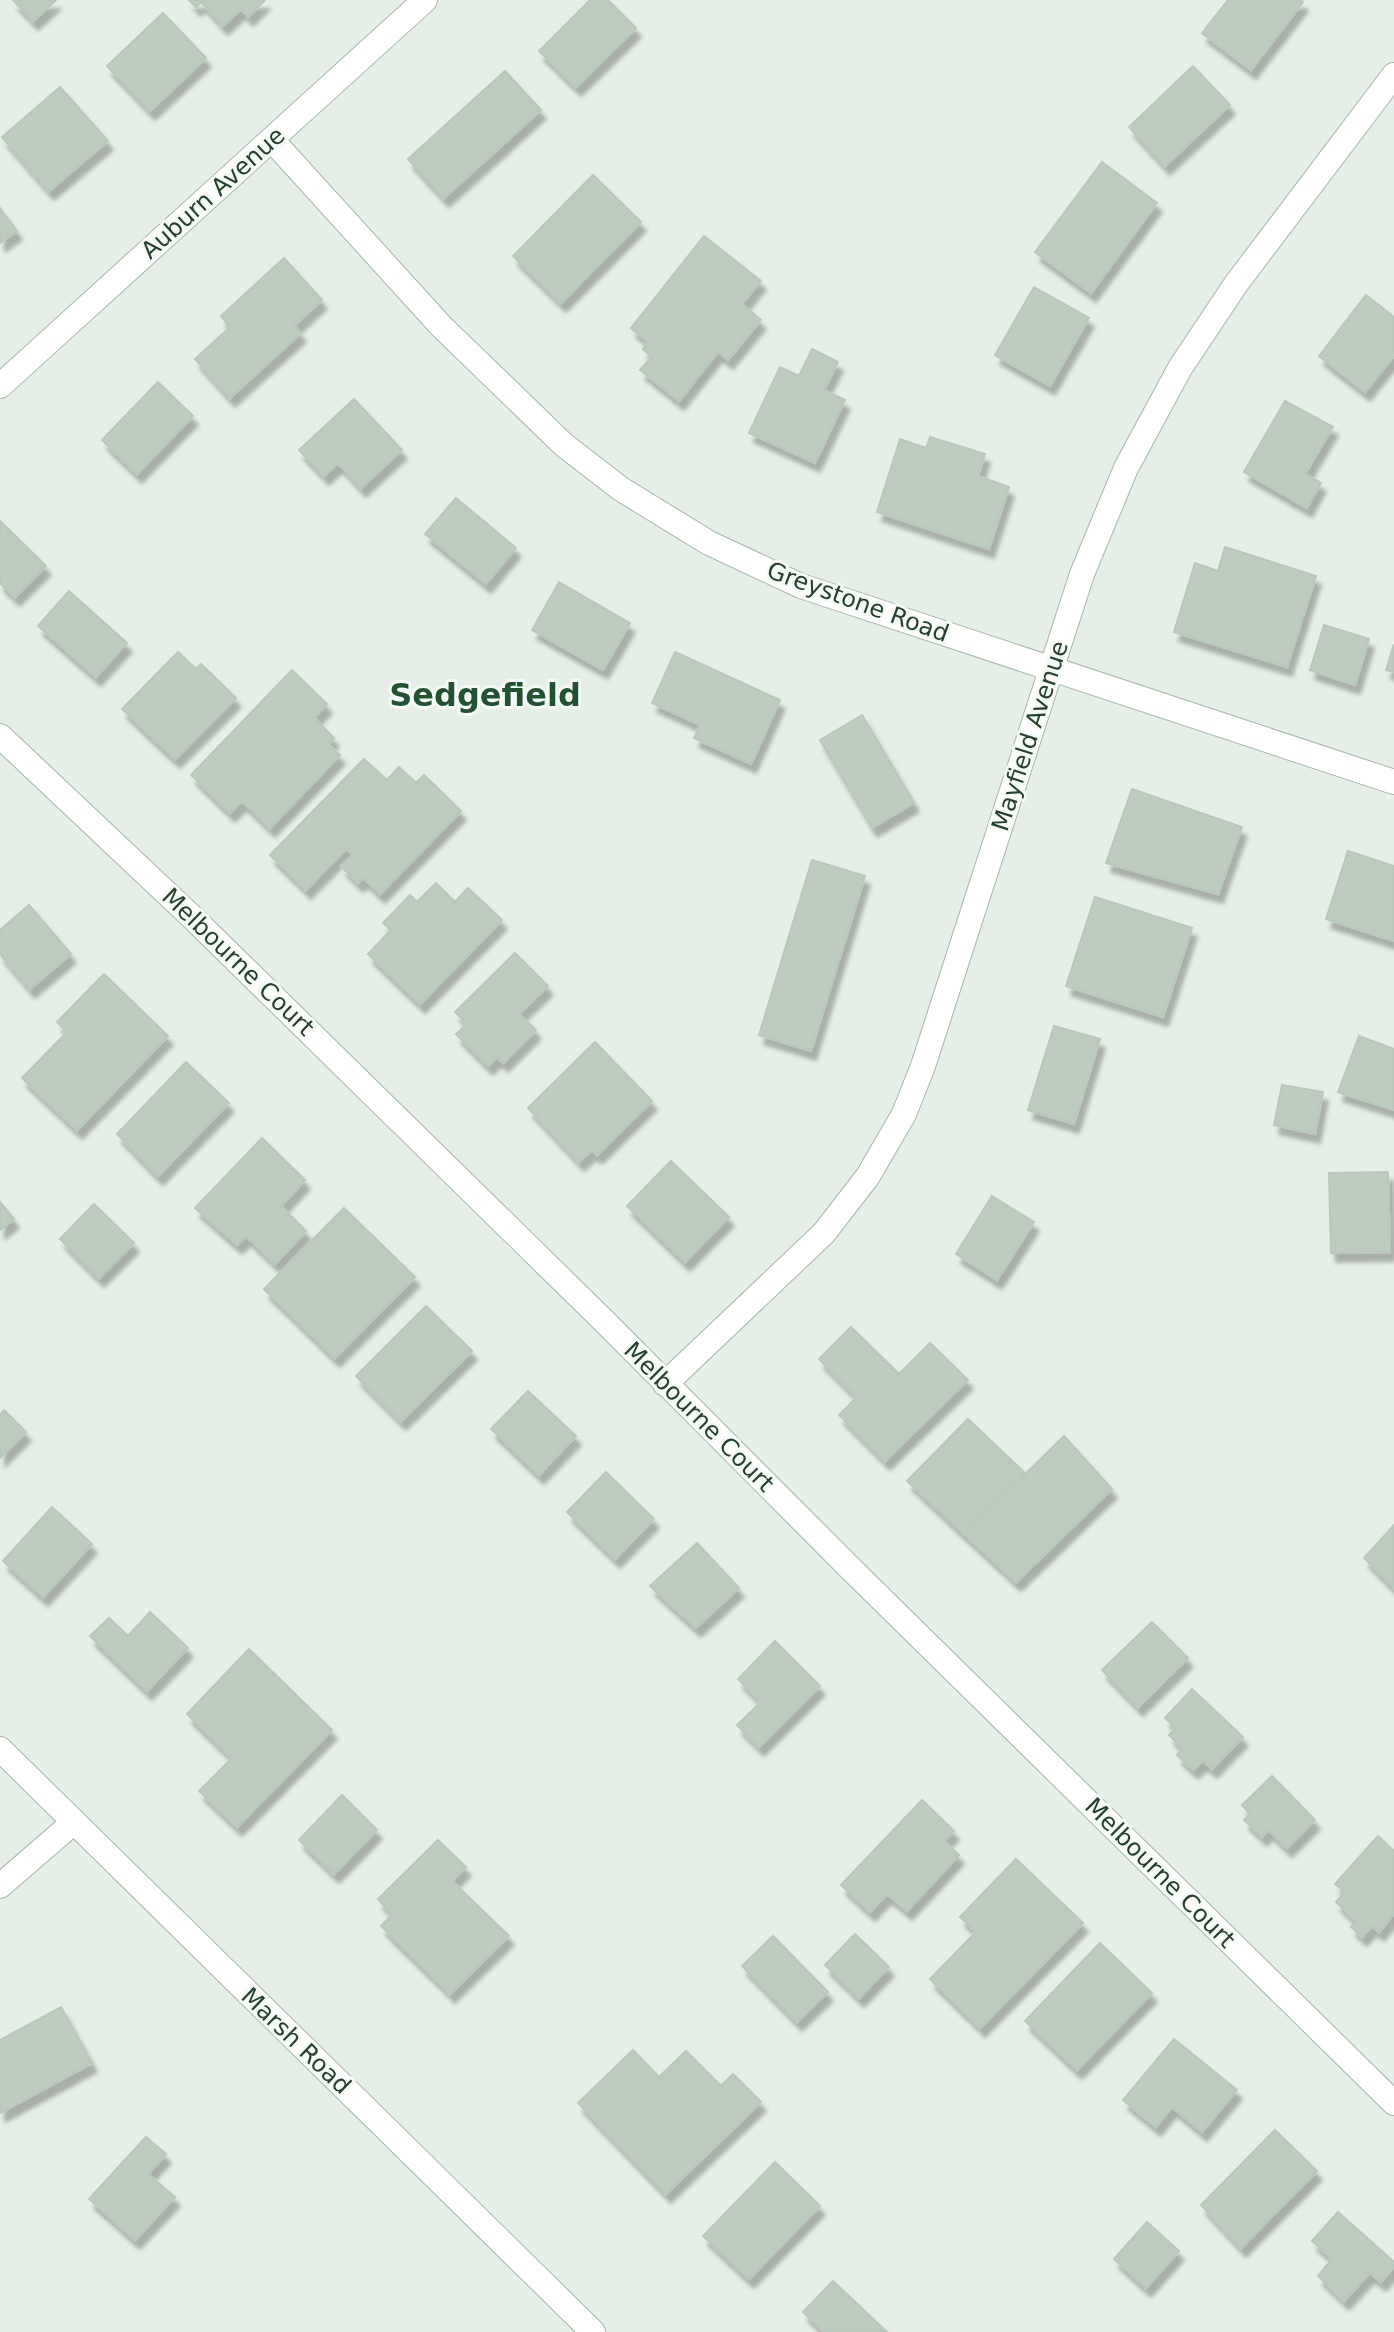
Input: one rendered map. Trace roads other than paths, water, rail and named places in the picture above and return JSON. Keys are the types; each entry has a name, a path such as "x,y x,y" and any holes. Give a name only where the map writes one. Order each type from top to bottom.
{"street":[{"name":"Auburn Avenue","path":"0,386 425,0"},
{"name":"Mayfield Avenue","path":"665,1384 824,1233 868,1176 904,1114 923,1066 1082,574 1126,468 1180,368 1236,284 1394,75"},
{"name":"Greystone Road","path":"272,140 441,326 564,445 621,489 709,543 801,586 1394,782"},
{"name":"Melbourne Court","path":"0,736 193,918 1394,2103"},
{"name":"Marsh Road","path":"0,1749 593,2332"},
{"path":"0,1886 74,1822"}],"district":[{"name":"Sedgefield","path":"485,695"}]}
